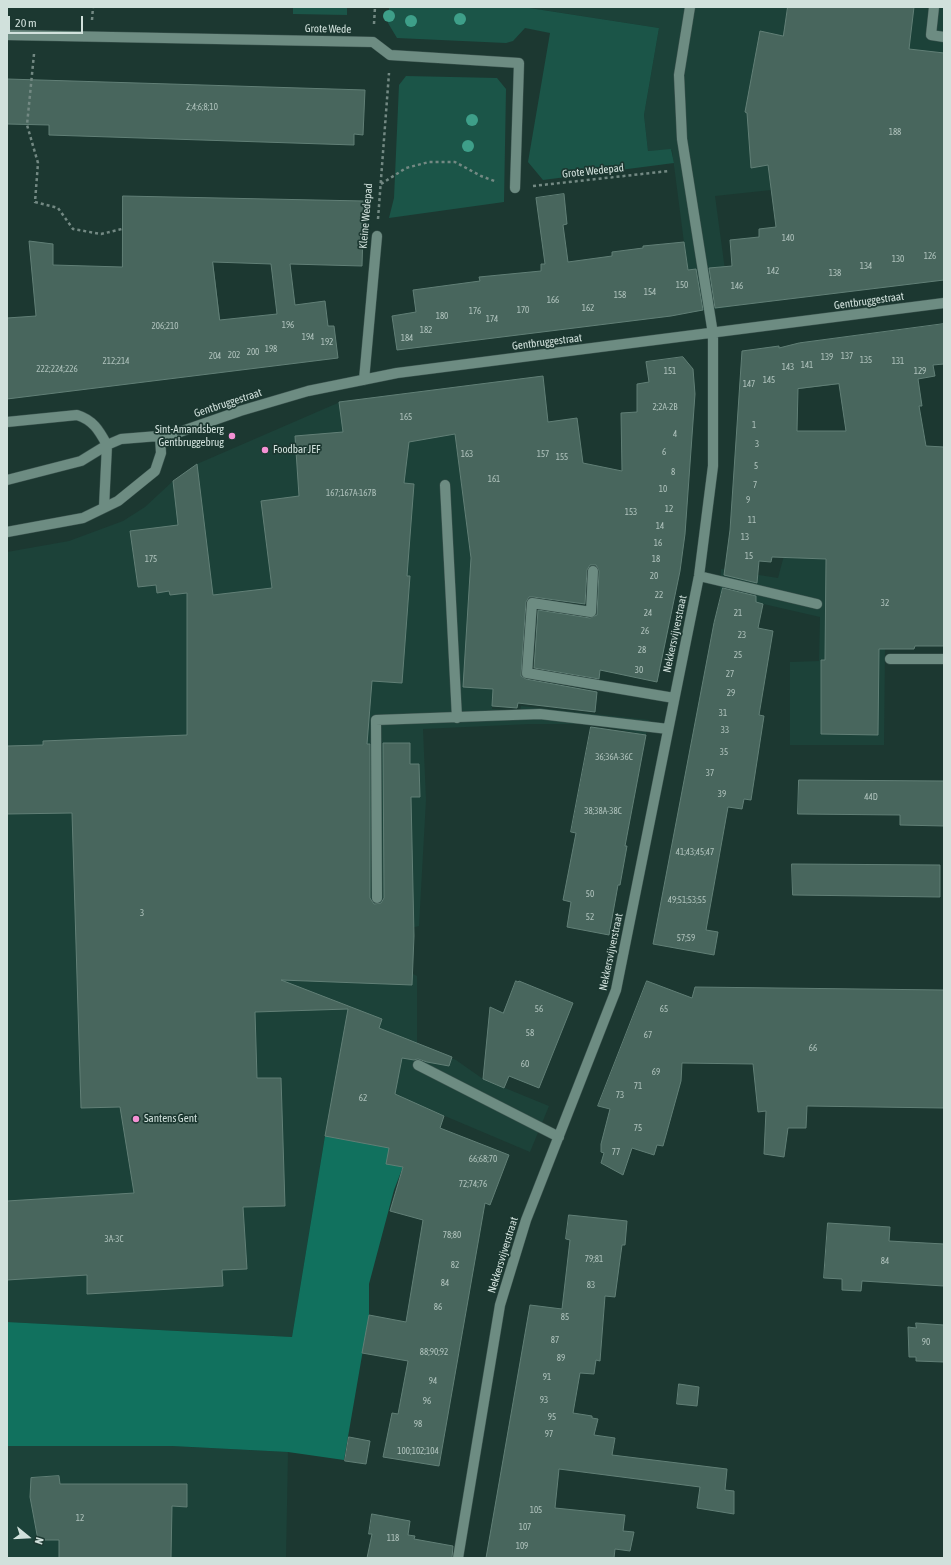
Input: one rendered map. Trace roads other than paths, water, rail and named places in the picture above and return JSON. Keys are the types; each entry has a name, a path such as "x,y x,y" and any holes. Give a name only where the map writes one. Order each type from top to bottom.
{"street":[{"name":"Nekkersvijverstraat","path":"458,1558 500,1305 526,1220 616,990 674,698 700,576 713,466 713,334 682,139 680,75 690,7"},
{"path":"934,7 931,35 944,37"},
{"name":"Grote Wede","path":"7,35 373,42 390,55 519,63 515,188"},
{"name":"Kleine Wedepad","path":"364,380 377,236"},
{"name":"Gentbruggestraat","path":"7,480 81,461 107,444 121,439 171,435 240,411 308,391 364,380 397,374 944,303"},
{"path":"7,422 77,415 87,418 93,423 107,444 104,508"},
{"path":"7,532 83,518 118,501 155,471 161,454 160,436"},
{"path":"445,485 457,718"},
{"path":"593,571 591,612 532,603 527,673 674,698"},
{"path":"700,576 817,604"},
{"path":"890,659 944,659"},
{"path":"377,898 376,720 540,714 668,729"},
{"path":"418,1065 559,1137"}],"place":[{"name":"Sint-Amandsberg Gentbruggebrug","path":"232,436"},
{"name":"Foodbar JEF","path":"265,450"},
{"name":"Santens Gent","path":"136,1119"}]}
